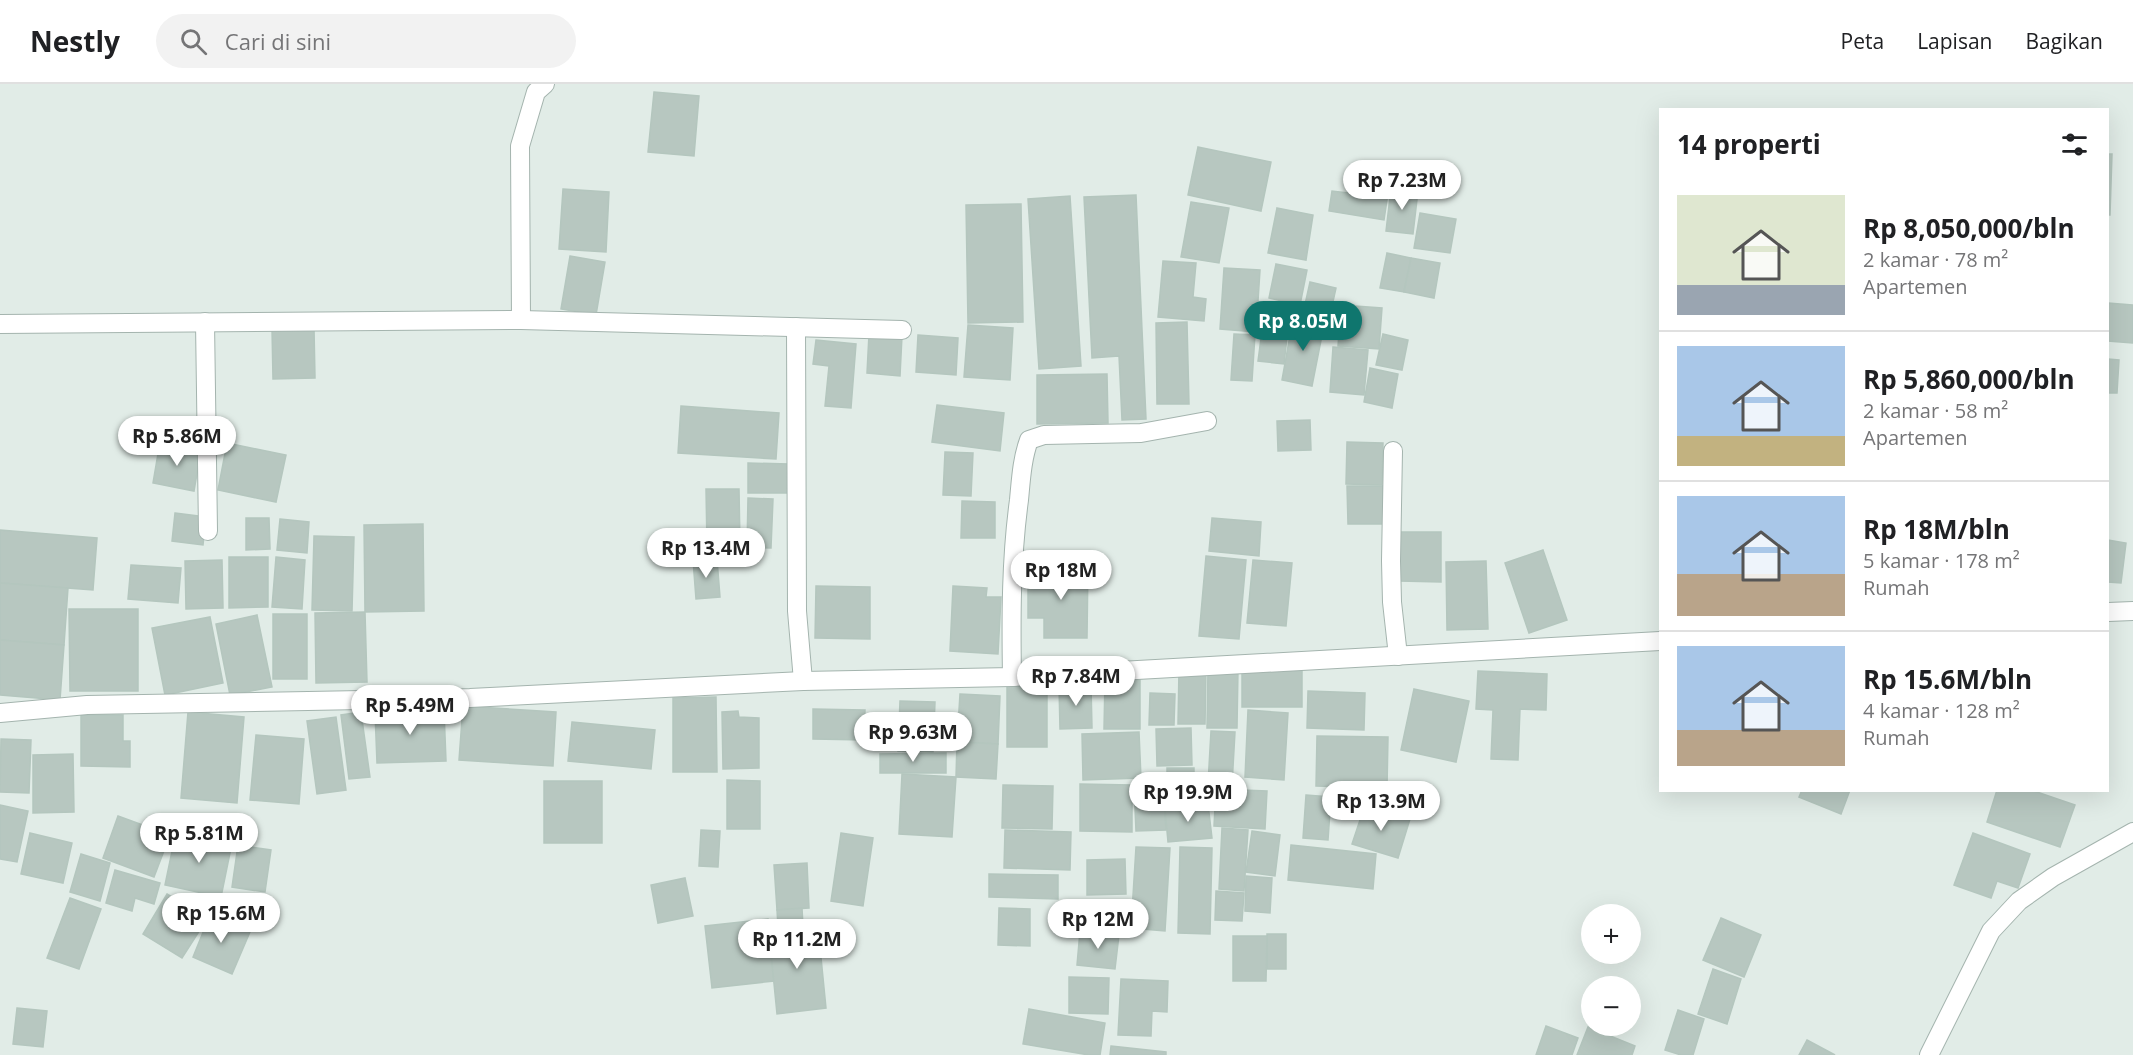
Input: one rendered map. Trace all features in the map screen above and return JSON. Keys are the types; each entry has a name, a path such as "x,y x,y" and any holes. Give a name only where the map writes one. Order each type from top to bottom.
{"street":[{"path":"521,320 520,146 536,92 545,84"},
{"path":"0,324 521,320 902,330"},
{"path":"205,322 208,531"},
{"path":"796,327 797,610 803,681"},
{"path":"1012,677 1010,605 1015,527 1024,453 1029,440 1044,435 1156,431 1207,421"},
{"path":"1393,451 1392,602 1398,656"},
{"path":"2109,612 2133,611"},
{"path":"0,713 87,705 470,698 803,681 1012,677 1659,641"},
{"path":"1929,1055 1991,932 1998,924 2019,901 2052,877 2133,831"}],"building":[{"path":"654,92 699,96 694,156 648,152"},
{"path":"1198,147 1271,162 1261,211 1188,195"},
{"path":"2109,154 2112,154 2110,215"},
{"path":"1360,176 1390,180 1384,220 1329,211 1332,191 1357,194"},
{"path":"1391,188 1418,191 1413,234 1386,231"},
{"path":"563,189 609,192 606,252 559,249"},
{"path":"1136,195 1146,419 1122,420 1119,356 1092,358 1084,197"},
{"path":"1070,196 1081,366 1039,369 1028,199"},
{"path":"1191,202 1229,208 1219,263 1181,257"},
{"path":"1021,204 1023,322 968,323 966,205"},
{"path":"1277,208 1313,215 1306,260 1268,253"},
{"path":"1420,213 1456,219 1450,253 1414,248"},
{"path":"1387,253 1411,258 1404,292 1380,288"},
{"path":"570,256 605,262 596,315 561,309"},
{"path":"1411,258 1440,263 1434,298 1404,292"},
{"path":"1163,261 1196,263 1193,297 1206,299 1204,321 1158,317"},
{"path":"1276,264 1307,270 1300,305 1269,298"},
{"path":"1224,268 1260,270 1256,332 1220,329"},
{"path":"1310,282 1336,288 1330,315 1304,309"},
{"path":"2109,303 2133,305 2133,343 2109,341"},
{"path":"1341,305 1382,308 1379,349 1338,346"},
{"path":"1265,308 1290,311 1284,364 1258,361"},
{"path":"1293,319 1324,325 1312,386 1282,380"},
{"path":"1187,322 1189,404 1157,404 1156,323"},
{"path":"968,325 1013,328 1010,380 964,377"},
{"path":"314,328 315,378 273,379 272,329"},
{"path":"869,334 902,336 900,376 867,373"},
{"path":"1234,334 1255,335 1252,381 1231,380"},
{"path":"1383,334 1408,340 1402,370 1376,365"},
{"path":"918,335 958,338 956,375 916,372"},
{"path":"816,340 856,344 851,408 825,406 829,366 813,364"},
{"path":"1333,347 1368,350 1364,395 1330,392"},
{"path":"2109,359 2119,360 2117,393 2109,393"},
{"path":"1370,368 1398,374 1392,408 1364,402"},
{"path":"1107,374 1108,423 1037,424 1037,375"},
{"path":"937,405 1004,413 1000,451 932,442"},
{"path":"681,406 779,413 776,459 678,453"},
{"path":"1310,420 1311,450 1278,451 1277,421"},
{"path":"160,442 201,450 194,491 153,483"},
{"path":"1347,442 1383,443 1382,485 1346,484"},
{"path":"227,443 286,455 276,502 218,490"},
{"path":"945,452 973,453 971,496 943,495"},
{"path":"748,463 789,464 789,493 748,493"},
{"path":"1347,486 1386,486 1386,524 1348,524"},
{"path":"706,489 739,489 740,545 707,546"},
{"path":"748,498 773,499 771,548 747,547"},
{"path":"962,501 995,502 995,538 961,538"},
{"path":"175,513 206,517 203,545 172,541"},
{"path":"246,518 269,518 270,549 246,550"},
{"path":"1212,518 1261,522 1259,556 1209,551"},
{"path":"280,519 309,522 307,553 277,550"},
{"path":"423,524 424,611 365,612 364,525"},
{"path":"0,530 97,538 93,590 0,583"},
{"path":"1399,532 1441,532 1441,582 1399,581"},
{"path":"314,536 354,537 352,611 312,610"},
{"path":"2109,540 2126,543 2121,583 2109,582"},
{"path":"1543,550 1567,620 1529,633 1505,563"},
{"path":"1206,556 1246,560 1239,639 1199,636"},
{"path":"229,557 268,557 268,607 229,608"},
{"path":"276,557 305,560 302,609 272,607"},
{"path":"717,559 720,597 696,599 693,560"},
{"path":"222,560 223,608 186,609 185,561"},
{"path":"1253,560 1292,563 1286,626 1247,623"},
{"path":"1486,561 1488,629 1447,630 1446,562"},
{"path":"131,565 181,568 178,603 128,599"},
{"path":"1040,565 1088,565 1087,638 1044,638 1044,618 1028,618 1028,589 1039,589"},
{"path":"0,583 68,588 64,645 0,640"},
{"path":"816,586 870,587 870,639 815,638"},
{"path":"953,586 987,588 986,597 1001,597 998,654 950,651"},
{"path":"69,609 138,609 138,691 70,691"},
{"path":"365,612 367,682 316,683 315,613"},
{"path":"273,614 307,614 307,679 273,679"},
{"path":"257,615 272,687 230,695 216,624"},
{"path":"210,617 223,683 165,695 152,628"},
{"path":"0,640 64,645 60,700 0,695"},
{"path":"1179,669 1206,670 1205,724 1178,724"},
{"path":"1208,669 1238,669 1237,728 1207,728"},
{"path":"1302,669 1302,707 1242,707 1242,670"},
{"path":"1478,671 1547,674 1546,710 1520,709 1518,760 1491,759 1493,710 1476,709"},
{"path":"1105,679 1140,680 1140,729 1104,729"},
{"path":"1007,685 1047,685 1047,747 1007,747"},
{"path":"1091,685 1092,728 1060,729 1059,686"},
{"path":"1414,689 1469,701 1456,762 1401,750"},
{"path":"1308,691 1365,693 1364,730 1307,728"},
{"path":"1150,693 1175,694 1174,725 1149,725"},
{"path":"960,694 1000,696 998,744 957,742"},
{"path":"716,697 717,772 673,772 673,698"},
{"path":"900,701 935,702 933,752 898,751"},
{"path":"463,706 556,712 553,766 459,760"},
{"path":"813,709 865,710 864,740 813,739"},
{"path":"444,710 446,761 377,763 375,712"},
{"path":"1248,710 1288,713 1284,780 1245,777"},
{"path":"738,711 739,717 759,718 759,768 723,769 722,712"},
{"path":"188,712 244,717 237,803 181,798"},
{"path":"361,712 370,777 349,779 341,715"},
{"path":"81,715 123,715 123,741 130,741 130,767 81,766"},
{"path":"336,717 346,790 317,794 307,721"},
{"path":"572,722 655,730 651,769 568,761"},
{"path":"1191,728 1192,765 1157,766 1156,729"},
{"path":"1211,731 1235,732 1232,785 1208,784"},
{"path":"1139,732 1141,778 1083,780 1082,734"},
{"path":"256,735 304,739 299,804 250,800"},
{"path":"1317,736 1388,737 1387,788 1316,786"},
{"path":"1,739 31,740 29,793 0,792"},
{"path":"957,742 998,744 996,779 956,777"},
{"path":"946,753 946,773 880,773 880,754"},
{"path":"73,754 74,812 33,813 33,755"},
{"path":"1167,768 1194,768 1194,805 1167,805"},
{"path":"902,774 956,777 952,837 899,834"},
{"path":"727,780 760,781 760,829 727,829"},
{"path":"544,781 602,781 602,843 544,843"},
{"path":"1080,784 1132,785 1132,832 1080,831"},
{"path":"1163,784 1166,830 1136,831 1134,786"},
{"path":"1003,785 1053,786 1052,829 1002,828"},
{"path":"1216,789 1267,791 1265,829 1214,826"},
{"path":"1801,792 1849,792 1841,814 1799,797"},
{"path":"1996,792 2037,792 2075,805 2060,847 1987,822"},
{"path":"1306,795 1331,797 1328,840 1303,838"},
{"path":"1208,804 1212,838 1168,842 1165,809"},
{"path":"0,805 28,811 17,862 0,859"},
{"path":"1365,805 1410,819 1398,858 1352,844"},
{"path":"118,816 170,835 154,877 103,858"},
{"path":"1222,828 1248,830 1244,891 1219,889"},
{"path":"701,830 720,831 718,867 699,866"},
{"path":"1005,830 1071,832 1070,870 1004,868"},
{"path":"1252,831 1280,835 1275,876 1246,872"},
{"path":"176,832 232,843 221,897 165,885"},
{"path":"30,833 72,843 63,883 21,874"},
{"path":"841,833 873,838 863,906 831,901"},
{"path":"1973,833 2030,854 2018,888 1997,881 1991,898 1954,885"},
{"path":"238,845 271,850 265,892 232,887"},
{"path":"1291,845 1376,854 1373,889 1288,880"},
{"path":"1136,847 1170,848 1165,931 1131,928"},
{"path":"1180,847 1212,848 1210,934 1178,933"},
{"path":"81,854 110,863 100,901 70,892"},
{"path":"1125,859 1126,894 1087,895 1087,860"},
{"path":"807,863 809,908 777,910 774,865"},
{"path":"115,870 160,883 154,904 135,898 132,911 106,903"},
{"path":"989,874 1058,875 1058,899 989,897"},
{"path":"1246,876 1272,878 1270,913 1245,911"},
{"path":"685,878 693,916 658,923 651,885"},
{"path":"1216,891 1244,893 1242,921 1215,920"},
{"path":"167,894 207,919 182,958 143,934"},
{"path":"70,898 101,909 79,969 47,958"},
{"path":"802,908 803,926 778,927 777,910"},
{"path":"999,908 1030,909 1030,946 998,945"},
{"path":"210,915 250,932 232,974 193,957"},
{"path":"1721,918 1761,935 1744,977 1703,960"},
{"path":"768,919 774,981 712,988 705,926"},
{"path":"818,927 826,1008 777,1014 769,933"},
{"path":"1080,931 1119,935 1115,969 1077,965"},
{"path":"1267,934 1286,934 1286,969 1267,969"},
{"path":"1233,936 1267,936 1266,981 1233,981"},
{"path":"1713,969 1741,979 1727,1024 1698,1014"},
{"path":"1069,977 1109,978 1108,1014 1069,1013"},
{"path":"1121,979 1168,981 1167,1012 1152,1011 1151,1036 1118,1035"},
{"path":"17,1008 47,1011 43,1047 13,1044"},
{"path":"1029,1009 1105,1023 1100,1055 1023,1044"},
{"path":"1678,1010 1704,1019 1693,1055 1681,1055 1665,1050"},
{"path":"1546,1026 1578,1038 1572,1055 1536,1055"},
{"path":"1584,1036 1610,1036 1635,1046 1632,1055 1577,1055"},
{"path":"1807,1040 1835,1055 1799,1055"},
{"path":"1111,1046 1166,1052 1166,1055 1110,1055"}]}
